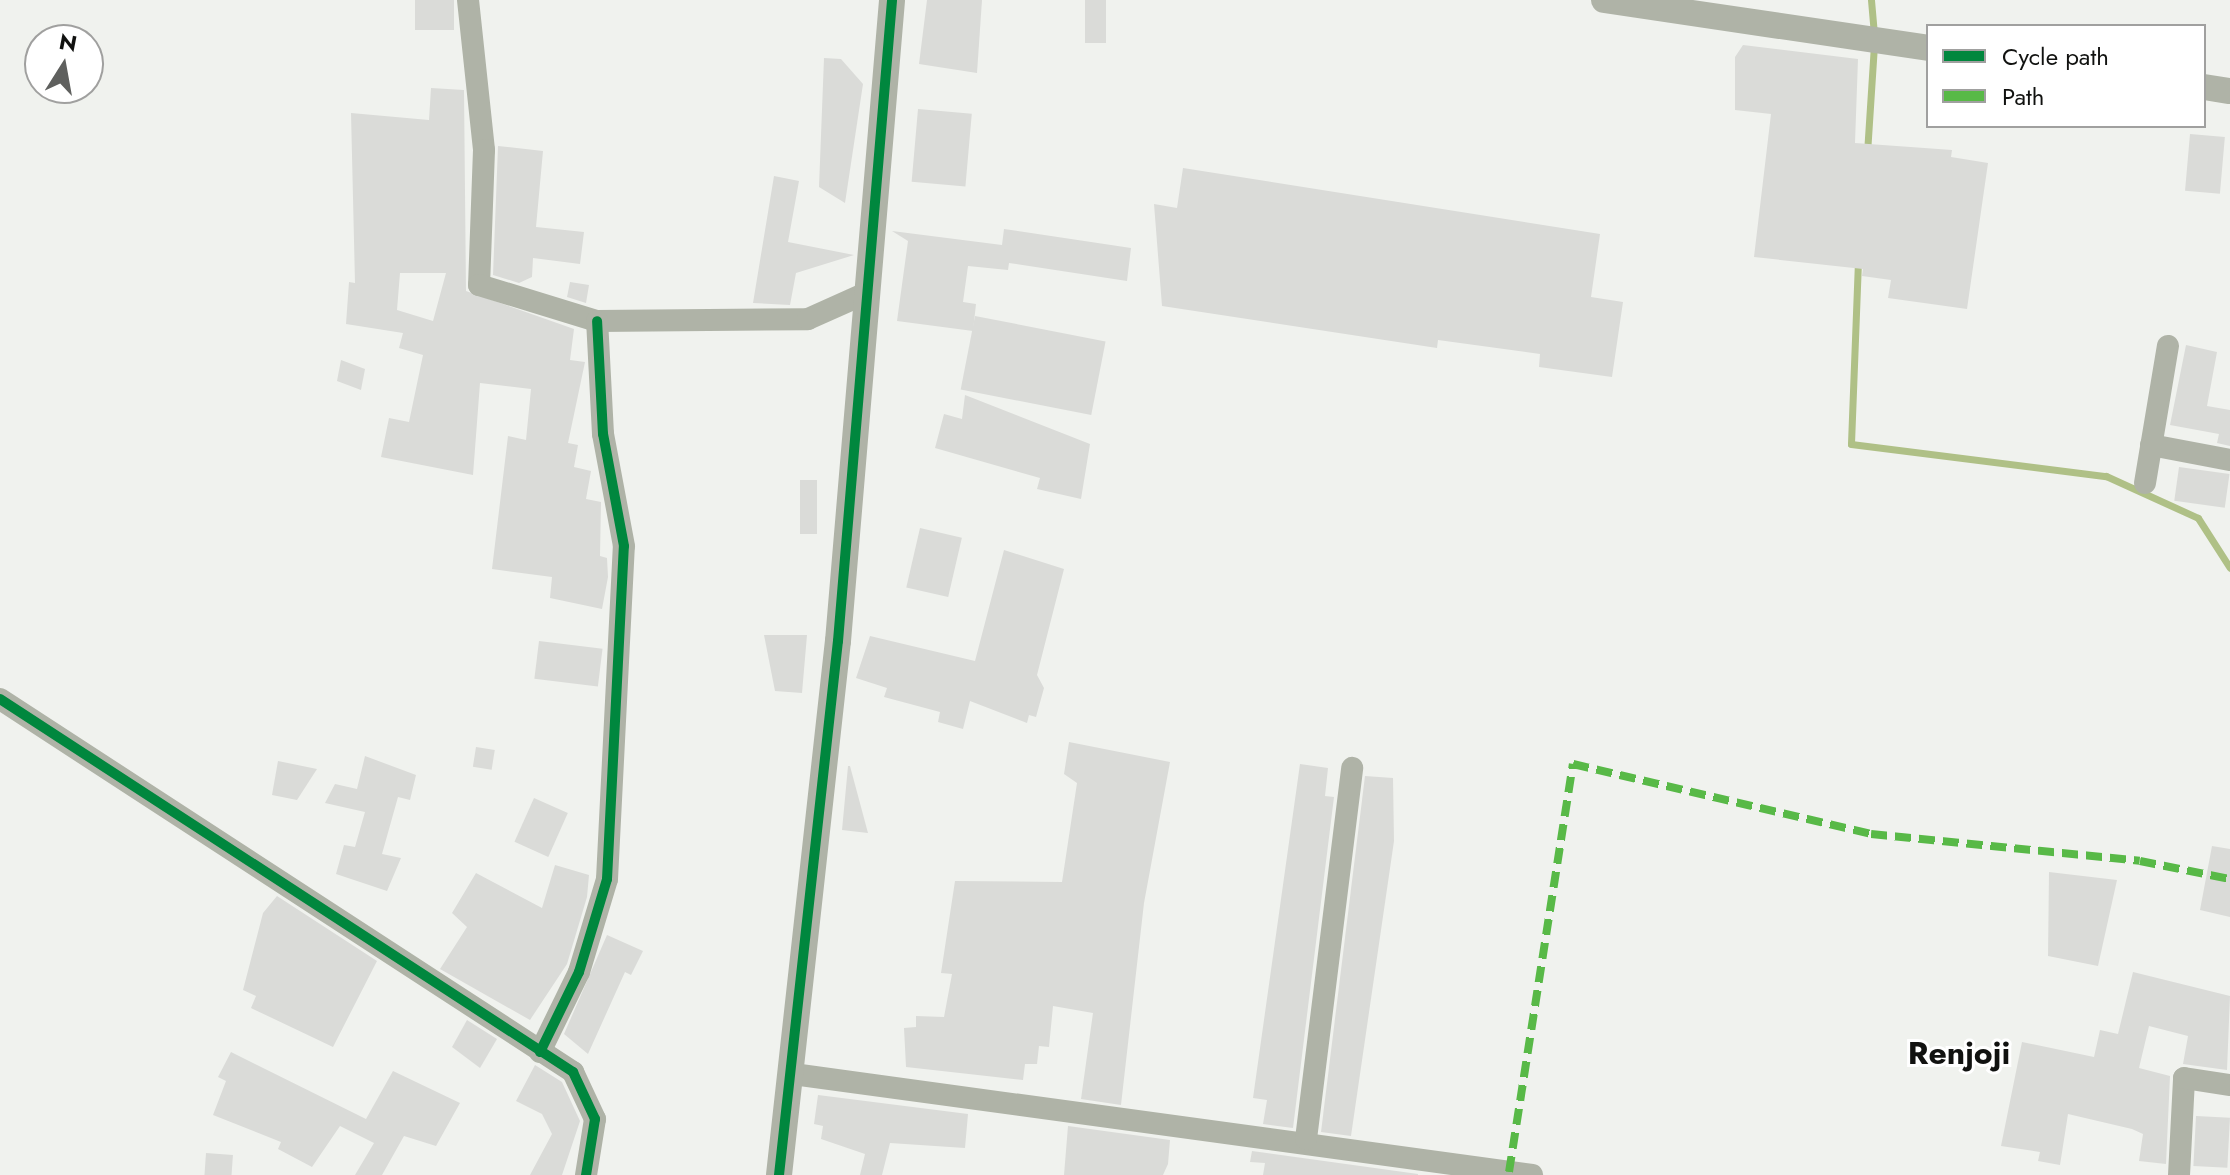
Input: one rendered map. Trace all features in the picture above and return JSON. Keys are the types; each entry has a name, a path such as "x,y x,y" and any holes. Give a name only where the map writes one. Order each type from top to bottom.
{"street":[{"path":"468,0 484,150 479,285 597,321 808,319 864,294"},
{"path":"779,1175 793,1074 892,0"},
{"path":"1604,0 1926,48"},
{"path":"2206,87 2230,91"},
{"path":"540,1052 579,972 607,879 624,546 603,434 597,321"},
{"path":"2145,483 2168,346"},
{"path":"2151,445 2230,460"},
{"path":"0,699 573,1072 588,1095 595,1119 586,1175"},
{"path":"1306,1139 1352,768"},
{"path":"793,1074 1306,1139 1532,1175"},
{"path":"2179,1175 2184,1078 2230,1085"}],"building":[{"path":"415,0 454,0 454,30 415,30"},
{"path":"927,0 982,0 977,73 919,64"},
{"path":"1085,0 1106,0 1106,43 1085,43"},
{"path":"1743,45 1858,59 1855,143 1952,150 1951,157 1988,163 1967,309 1888,298 1891,280 1862,276 1863,269 1754,257 1771,114 1735,110 1735,57"},
{"path":"824,58 841,59 863,84 845,203 819,187"},
{"path":"431,88 464,90 466,291 574,329 570,360 585,362 568,443 578,445 574,467 591,471 586,499 601,502 600,556 607,558 608,577 602,609 550,598 552,577 492,569 508,436 526,440 531,389 480,383 473,475 381,457 389,418 409,422 423,355 399,348 403,333 346,324 349,282 355,283 351,113 429,120","holes":["400,273 446,273 433,321 397,310"]},
{"path":"918,109 972,114 965,186 912,182"},
{"path":"2190,134 2225,137 2220,194 2185,191"},
{"path":"498,146 543,151 536,227 584,232 580,264 533,258 532,277 519,283 493,275"},
{"path":"1183,168 1600,234 1591,297 1623,302 1612,377 1539,367 1540,354 1438,340 1437,348 1162,306 1154,204 1177,208"},
{"path":"774,176 799,181 788,242 854,255 796,273 790,305 753,303"},
{"path":"1004,229 1131,248 1127,281 1009,263 1008,270 968,266 963,302 976,304 973,331 897,321 908,241 892,231 1002,245"},
{"path":"570,282 589,285 586,303 567,297"},
{"path":"975,316 1106,341 1091,415 961,390"},
{"path":"2186,345 2217,352 2207,406 2230,410 2230,446 2217,443 2219,434 2170,425"},
{"path":"341,360 365,369 361,390 337,381"},
{"path":"965,395 1090,444 1081,499 1037,489 1040,478 935,448 944,414 962,419"},
{"path":"2179,467 2230,474 2225,508 2174,501"},
{"path":"800,480 817,480 817,534 800,534"},
{"path":"920,528 962,538 948,597 906,587"},
{"path":"1004,550 1064,569 1037,675 1044,688 1036,717 1029,715 1027,723 970,701 963,729 938,722 940,712 884,697 887,688 856,678 870,636 975,661"},
{"path":"764,635 807,635 802,693 775,691"},
{"path":"539,641 603,649 598,687 534,679"},
{"path":"1069,742 1170,762 1144,903 1121,1105 1081,1099 1093,1013 1053,1006 1049,1047 1039,1046 1037,1064 1025,1064 1023,1080 906,1067 904,1028 916,1027 916,1016 944,1017 952,974 941,973 955,881 1062,882 1077,783 1064,774"},
{"path":"476,747 495,750 492,770 473,767"},
{"path":"365,756 416,775 410,800 398,797 382,854 401,858 387,891 336,874 344,845 355,847 365,812 325,803 335,784 357,789"},
{"path":"278,761 317,769 297,800 272,795"},
{"path":"1300,764 1328,768 1325,796 1334,797 1293,1128 1263,1124 1267,1100 1253,1098"},
{"path":"850,766 868,833 842,830"},
{"path":"1365,776 1393,778 1394,841 1351,1136 1321,1132"},
{"path":"534,798 568,813 548,857 514,842"},
{"path":"2212,846 2230,849 2230,917 2200,910"},
{"path":"555,865 589,875 587,897 567,964 530,1020 440,969 467,927 452,913 476,873 542,908"},
{"path":"2049,872 2117,880 2098,966 2048,956"},
{"path":"277,896 377,961 333,1047 251,1008 256,996 243,990 263,913"},
{"path":"607,935 643,951 631,975 625,972 588,1054 564,1034"},
{"path":"2133,972 2230,996 2227,1070 2183,1064 2188,1036 2149,1026 2139,1068 2170,1076 2166,1164 2139,1161 2143,1134 2068,1114 2060,1165 2038,1161 2040,1152 2001,1146 2022,1042 2094,1057 2100,1030 2118,1034"},
{"path":"467,1020 497,1039 480,1068 452,1047"},
{"path":"231,1052 366,1119 393,1071 460,1103 436,1146 404,1136 382,1175 355,1175 374,1143 340,1126 312,1167 278,1149 281,1142 213,1115 226,1081 218,1077"},
{"path":"535,1065 562,1082 580,1121 562,1175 530,1175 552,1134 542,1114 516,1101"},
{"path":"818,1095 968,1114 965,1148 890,1143 882,1175 860,1175 865,1154 821,1139 823,1126 814,1124"},
{"path":"2196,1116 2230,1118 2227,1168 2193,1166"},
{"path":"1068,1126 1170,1140 1168,1164 1163,1175 1064,1175"},
{"path":"1252,1151 1418,1175 1263,1175 1265,1163 1250,1162"},
{"path":"206,1153 233,1155 232,1175 204,1175"}],"waterway":[{"path":"1871,0 1874,33"},
{"path":"1867,153 1874,46"},
{"path":"1858,261 1851,444 2106,476 2198,518 2230,568"}],"marked path":[{"path":"1509,1172 1573,764 1871,834 2140,861 2230,879"}],"cycle path":[{"path":"779,1175 838,641 892,0"},
{"path":"540,1052 579,972 607,879 624,546 603,434 597,321"},
{"path":"0,699 573,1072 595,1119 586,1175"}],"district":[{"name":"Renjoji","path":"1959,1053"}]}
